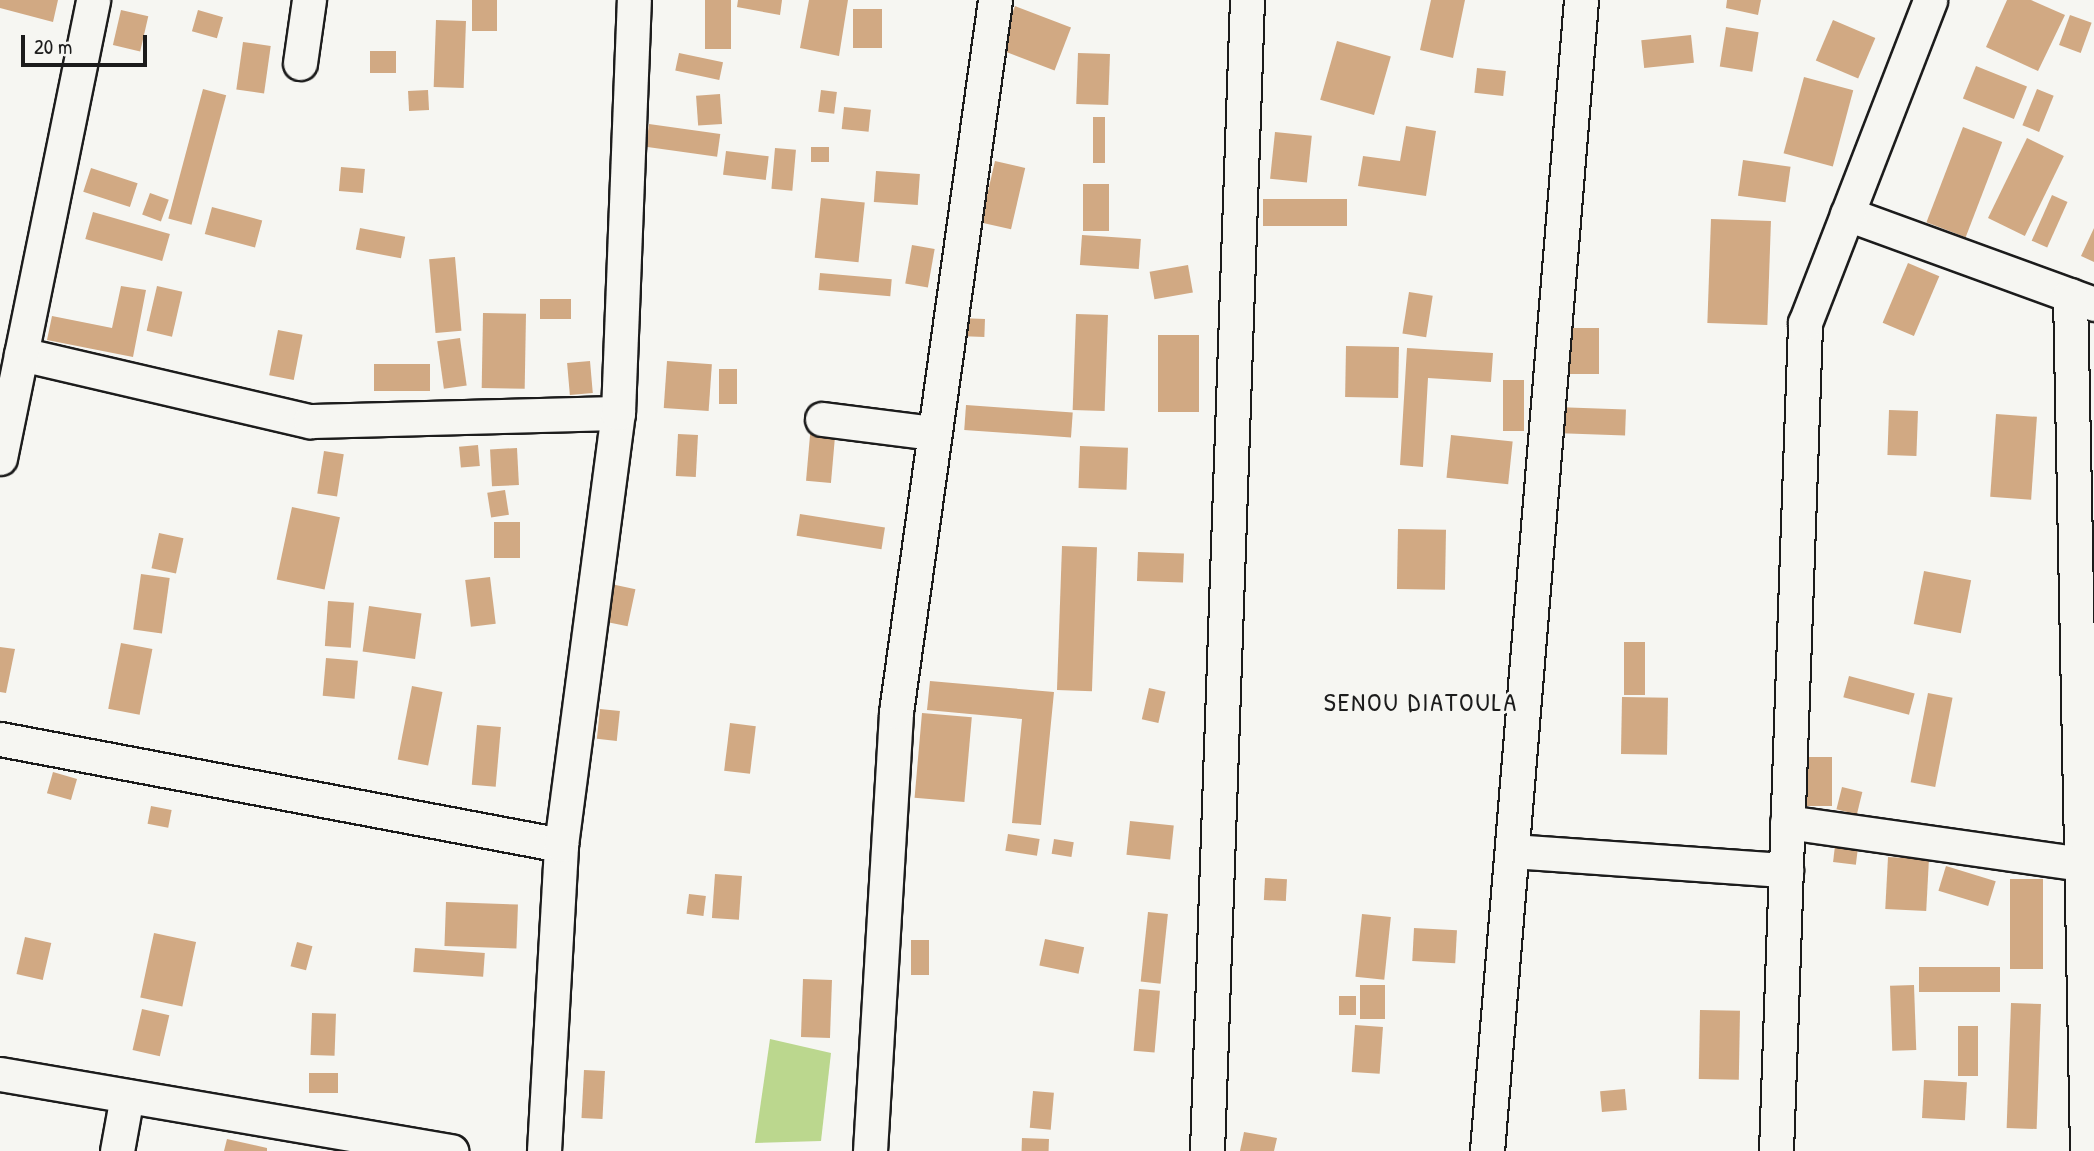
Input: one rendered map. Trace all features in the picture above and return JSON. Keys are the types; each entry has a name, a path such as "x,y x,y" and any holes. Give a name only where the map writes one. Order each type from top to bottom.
{"street":[{"path":"0,458 15,339 93,0"},
{"path":"300,63 309,0"},
{"path":"544,1151 561,845 618,413 634,0"},
{"path":"870,1151 896,712 995,0"},
{"path":"1207,1151 1247,0"},
{"path":"1488,1151 1581,0"},
{"path":"1776,1151 1805,323 1930,0"},
{"path":"1847,214 2082,300 2081,864 2087,1151"},
{"path":"15,339 310,421 618,413"},
{"path":"822,419 933,433"},
{"path":"0,739 561,845"},
{"path":"1787,822 2081,864"},
{"path":"1512,851 1786,870"},
{"path":"0,1074 451,1151"},
{"path":"117,1151 127,1096"}],"green space":[{"path":"770,1039 831,1053 821,1141 755,1143"}],"building":[{"path":"0,0 58,0 53,22 0,8"},
{"path":"472,0 497,0 497,31 472,31"},
{"path":"705,0 731,0 731,49 705,49"},
{"path":"738,0 782,0 780,15 737,7"},
{"path":"809,0 848,0 839,56 800,48"},
{"path":"1431,0 1465,0 1453,58 1420,50"},
{"path":"1727,0 1761,0 1758,15 1726,8"},
{"path":"2007,0 2031,0 2065,15 2038,71 1986,47"},
{"path":"1015,6 1071,28 1055,70 999,49"},
{"path":"853,9 882,9 882,48 853,48"},
{"path":"121,10 148,16 140,51 113,45"},
{"path":"198,10 223,17 217,38 192,31"},
{"path":"2070,15 2092,23 2081,53 2059,45"},
{"path":"436,20 466,21 464,88 434,87"},
{"path":"1833,20 1875,38 1858,78 1816,61"},
{"path":"1726,27 1759,32 1752,72 1720,67"},
{"path":"1691,35 1694,63 1644,68 1641,40"},
{"path":"1337,41 1391,56 1374,115 1320,100"},
{"path":"243,42 271,46 264,93 236,90"},
{"path":"370,51 396,51 396,73 370,73"},
{"path":"679,53 723,62 719,80 675,71"},
{"path":"1078,53 1110,54 1108,105 1076,104"},
{"path":"1976,66 2027,87 2014,119 1963,98"},
{"path":"1477,68 1506,71 1503,96 1474,93"},
{"path":"1804,77 1853,90 1833,167 1784,153"},
{"path":"203,89 226,95 192,225 168,218"},
{"path":"2037,89 2054,96 2039,132 2022,125"},
{"path":"428,90 429,110 409,111 408,91"},
{"path":"821,90 837,92 834,114 818,112"},
{"path":"720,94 722,124 698,126 696,96"},
{"path":"844,107 871,110 869,132 842,129"},
{"path":"1093,117 1105,117 1105,163 1093,163"},
{"path":"649,124 720,134 717,157 646,147"},
{"path":"1406,126 1436,131 1426,196 1358,186 1363,156 1400,161"},
{"path":"1963,127 2002,142 1966,237 1926,222"},
{"path":"1275,132 1312,136 1307,183 1270,179"},
{"path":"2027,138 2064,156 2025,236 1988,218"},
{"path":"811,147 829,147 829,162 811,162"},
{"path":"775,148 796,150 792,191 771,189"},
{"path":"726,151 769,156 766,180 723,175"},
{"path":"1743,160 1791,167 1786,202 1738,196"},
{"path":"995,161 1025,168 1011,229 981,222"},
{"path":"341,167 365,169 363,193 339,191"},
{"path":"91,168 138,183 130,207 83,192"},
{"path":"876,171 920,174 918,205 874,202"},
{"path":"1083,184 1109,184 1109,231 1083,231"},
{"path":"150,193 169,200 161,221 142,215"},
{"path":"2052,195 2068,202 2047,248 2032,241"},
{"path":"821,198 865,203 858,262 815,258"},
{"path":"1263,199 1347,199 1347,226 1263,226"},
{"path":"212,207 262,220 255,248 205,234"},
{"path":"93,212 170,234 162,261 85,239"},
{"path":"1711,219 1771,221 1767,325 1707,323"},
{"path":"360,228 405,237 401,258 356,250"},
{"path":"2094,228 2094,262 2081,256"},
{"path":"1082,235 1141,239 1139,269 1080,265"},
{"path":"912,245 935,249 928,287 905,283"},
{"path":"455,257 461,331 436,333 429,259"},
{"path":"1908,263 1939,276 1914,336 1883,323"},
{"path":"1188,265 1193,293 1154,299 1150,272"},
{"path":"820,273 892,279 890,296 819,290"},
{"path":"121,286 146,290 133,357 47,340 52,316 112,328"},
{"path":"157,286 182,292 172,337 147,331"},
{"path":"1409,292 1433,296 1426,337 1402,333"},
{"path":"540,299 571,299 571,319 540,319"},
{"path":"483,313 526,314 525,389 482,388"},
{"path":"1076,314 1108,315 1105,411 1073,410"},
{"path":"959,318 985,319 984,337 958,336"},
{"path":"1568,328 1599,328 1599,374 1568,374"},
{"path":"278,330 303,335 294,380 269,375"},
{"path":"1158,335 1199,335 1199,412 1158,412"},
{"path":"460,338 467,386 444,389 437,341"},
{"path":"1346,346 1399,347 1398,398 1345,397"},
{"path":"1407,348 1493,353 1491,382 1428,378 1423,467 1400,465"},
{"path":"590,361 593,393 570,395 567,363"},
{"path":"667,361 712,364 709,411 664,408"},
{"path":"374,364 430,364 430,391 374,391"},
{"path":"719,369 737,369 737,404 719,404"},
{"path":"1503,380 1524,380 1524,431 1503,431"},
{"path":"966,405 1073,412 1071,437 964,430"},
{"path":"1555,407 1626,409 1625,435 1554,433"},
{"path":"1889,410 1918,411 1916,456 1887,455"},
{"path":"1996,414 2037,417 2031,500 1990,497"},
{"path":"811,424 836,426 831,483 806,481"},
{"path":"678,434 698,435 696,477 676,476"},
{"path":"1451,435 1513,441 1508,484 1447,478"},
{"path":"478,445 480,466 461,468 459,447"},
{"path":"1080,446 1128,448 1127,490 1079,488"},
{"path":"517,448 519,485 492,486 490,449"},
{"path":"324,451 344,454 337,497 317,493"},
{"path":"505,490 509,515 491,518 487,493"},
{"path":"292,507 340,517 325,590 277,579"},
{"path":"800,514 885,527 881,549 797,536"},
{"path":"494,522 520,522 520,558 494,558"},
{"path":"1398,529 1446,530 1445,590 1397,589"},
{"path":"159,533 183,538 176,573 152,568"},
{"path":"1062,546 1097,547 1092,691 1057,690"},
{"path":"1138,552 1184,554 1183,583 1137,581"},
{"path":"1924,571 1971,580 1961,633 1914,624"},
{"path":"141,574 170,578 162,633 133,629"},
{"path":"490,577 496,624 471,627 465,580"},
{"path":"611,584 635,589 628,626 603,621"},
{"path":"328,601 354,603 351,648 325,646"},
{"path":"369,606 421,613 415,659 363,652"},
{"path":"1624,642 1645,642 1645,695 1624,695"},
{"path":"121,643 152,649 140,715 108,709"},
{"path":"0,647 15,649 6,693 0,692"},
{"path":"326,658 358,661 355,699 323,696"},
{"path":"1849,676 1915,694 1909,715 1843,697"},
{"path":"930,681 1054,692 1041,825 1012,823 1022,719 927,710"},
{"path":"412,686 442,692 428,766 398,760"},
{"path":"1149,688 1166,692 1158,723 1142,719"},
{"path":"1928,693 1953,698 1935,787 1911,782"},
{"path":"1622,697 1668,698 1667,755 1621,754"},
{"path":"600,709 620,711 617,741 597,739"},
{"path":"922,713 972,717 964,802 915,798"},
{"path":"730,723 756,726 750,774 724,771"},
{"path":"477,725 501,727 496,787 472,785"},
{"path":"1804,757 1832,757 1832,806 1804,806"},
{"path":"53,772 77,779 71,800 47,793"},
{"path":"1842,787 1862,792 1857,814 1836,809"},
{"path":"151,806 172,810 168,828 148,824"},
{"path":"1130,821 1174,826 1170,859 1126,855"},
{"path":"1008,834 1040,839 1037,856 1005,851"},
{"path":"1054,839 1074,842 1071,857 1052,854"},
{"path":"1835,846 1858,849 1856,865 1833,862"},
{"path":"1888,857 1929,859 1926,911 1885,909"},
{"path":"1946,866 1996,881 1988,906 1938,891"},
{"path":"715,874 742,876 739,920 712,918"},
{"path":"1265,878 1287,879 1286,901 1264,900"},
{"path":"2010,879 2043,879 2043,969 2010,969"},
{"path":"689,894 706,896 703,916 687,914"},
{"path":"446,902 518,905 516,948 444,946"},
{"path":"1148,912 1168,914 1161,984 1141,982"},
{"path":"1362,914 1391,917 1384,980 1355,977"},
{"path":"1414,928 1457,930 1455,963 1412,961"},
{"path":"154,933 196,942 182,1006 140,998"},
{"path":"25,937 51,943 43,980 16,974"},
{"path":"1045,939 1084,947 1079,974 1039,965"},
{"path":"911,940 929,940 929,975 911,975"},
{"path":"297,942 312,946 306,970 291,966"},
{"path":"415,948 485,953 483,977 413,972"},
{"path":"1919,967 2000,967 2000,992 1919,992"},
{"path":"803,979 832,980 830,1038 801,1037"},
{"path":"1360,985 1385,985 1385,1019 1360,1019"},
{"path":"1914,985 1916,1050 1892,1051 1890,986"},
{"path":"1139,989 1160,991 1155,1053 1134,1051"},
{"path":"1339,996 1356,996 1356,1015 1339,1015"},
{"path":"2011,1003 2041,1004 2037,1129 2007,1128"},
{"path":"142,1009 169,1015 160,1056 133,1050"},
{"path":"1700,1010 1740,1011 1739,1080 1699,1079"},
{"path":"312,1013 336,1014 335,1056 311,1055"},
{"path":"1355,1025 1383,1027 1380,1074 1352,1072"},
{"path":"1958,1026 1978,1026 1978,1076 1958,1076"},
{"path":"584,1070 605,1071 602,1119 581,1118"},
{"path":"309,1073 338,1073 338,1093 309,1093"},
{"path":"1924,1080 1967,1082 1965,1120 1922,1118"},
{"path":"1625,1089 1627,1110 1602,1112 1600,1091"},
{"path":"1033,1091 1054,1093 1051,1130 1030,1128"},
{"path":"1244,1132 1277,1138 1274,1151 1240,1151"},
{"path":"1022,1138 1049,1139 1049,1151 1022,1151"},
{"path":"227,1139 267,1148 267,1151 224,1151"}],"district":[{"name":"SENOU DIATOULA","path":"1421,702"}]}
